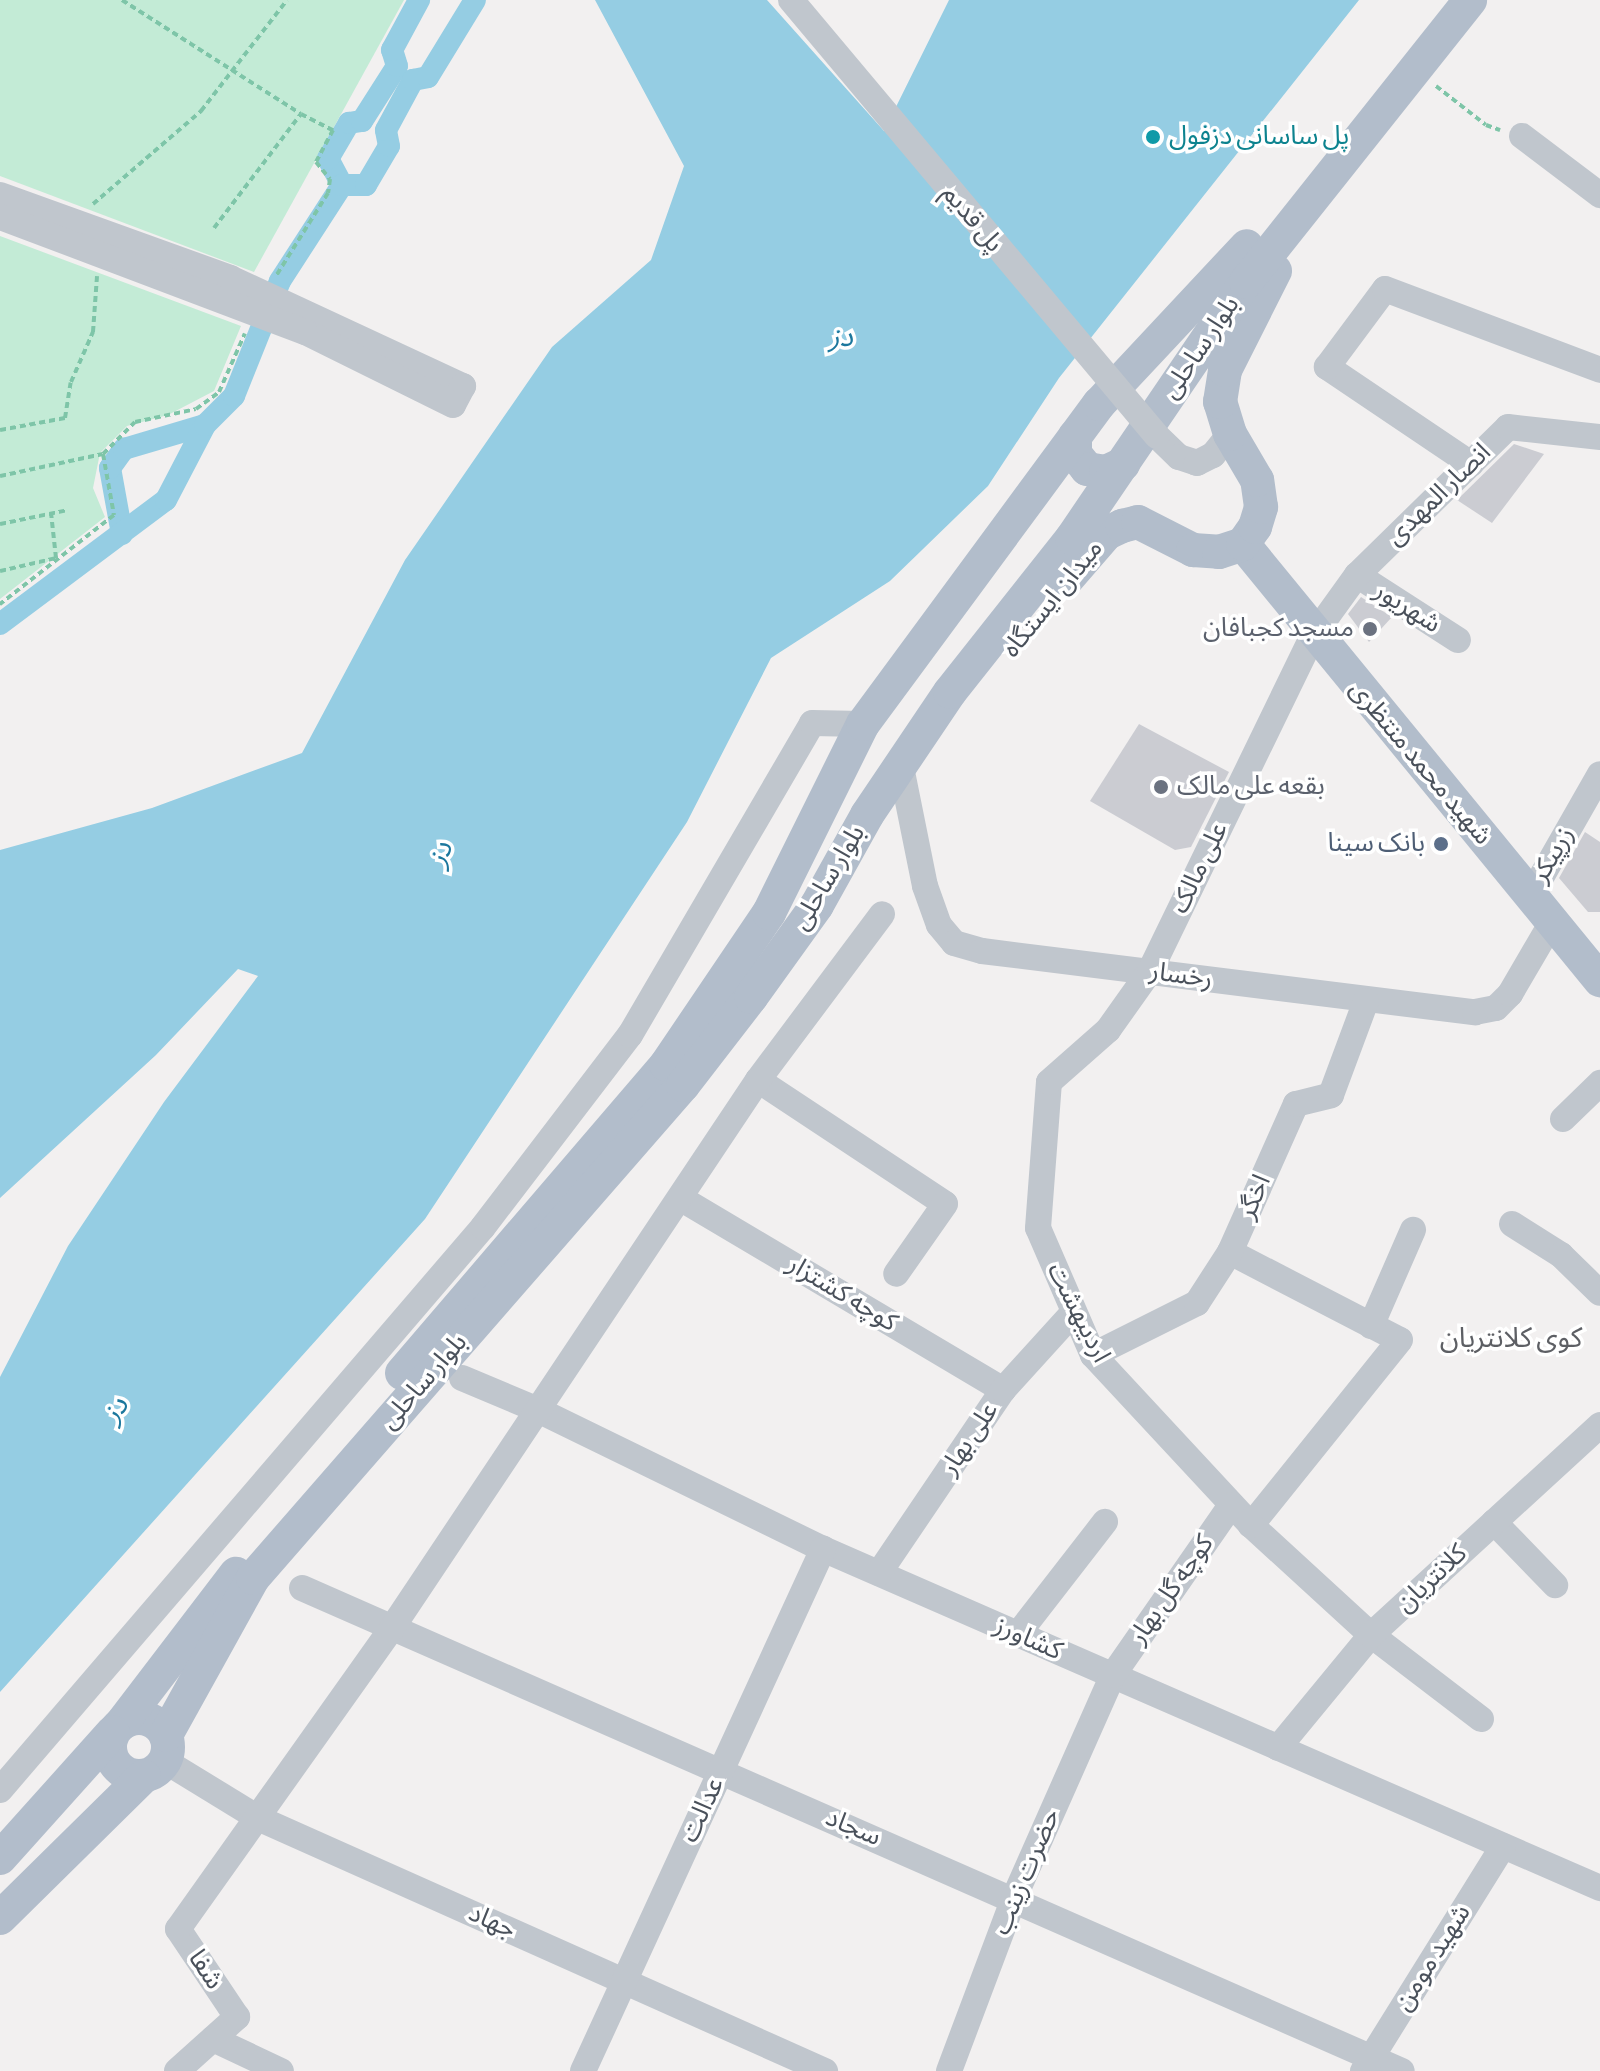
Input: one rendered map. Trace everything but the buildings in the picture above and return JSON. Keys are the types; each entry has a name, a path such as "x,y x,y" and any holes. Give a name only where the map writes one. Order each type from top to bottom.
{"main road":[{"name":"بلوار ساحلی","path":"0,1858 117,1728 431,1338 666,1065 728,979 782,887 863,724 1075,436 1228,269 1440,0"},
{"name":"بلوار ساحلی","path":"0,1918 158,1757 253,1578 683,1085 817,905 900,762 1072,538 1246,282 1470,0"},
{"path":"1243,544 1261,507 1257,480 1230,434 1220,402 1225,370 1310,202"},
{"path":"1075,436 1075,454 1087,469 1106,472 1123,464"},
{"path":"1022,507 1042,499 1063,507 1070,516 1072,538"},
{"name":"میدان ایستگاه","path":"900,762 976,695 1107,533 1138,522 1193,550 1219,552 1243,544"},
{"name":"شهید محمد منتظری","path":"1243,544 1313,636 1600,980"},
{"path":"782,887 794,906 817,905"},
{"path":"147,1718 158,1757 131,1775 112,1758 117,1728 147,1718"}],"street":[{"name":"پل قدیم","path":"791,0 1157,436 1179,457 1197,463 1213,455 1230,434"},
{"path":"1522,136 1600,195"},
{"path":"0,195 230,278 376,356 0,217"},
{"path":"1471,464 1327,367 1385,289 1600,370"},
{"name":"انصار المهدی","path":"1313,636 1357,575 1508,427 1600,437"},
{"name":"شهریور","path":"1357,575 1458,640"},
{"name":"علی مالک","path":"1150,971 1313,636"},
{"path":"0,1790 483,1227 630,1035 812,723 863,724"},
{"name":"رخسار","path":"900,762 925,886 939,925 954,943 1366,1001 1475,1012 1496,1008 1510,994 1552,922"},
{"name":"زرپیکر","path":"1531,895 1600,774"},
{"path":"258,1818 392,1628 758,1080 882,914"},
{"name":"اردیبهشت","path":"1150,971 1108,1030 1049,1082 1038,1228 1072,1314 1093,1355 1251,1525 1371,1635 1481,1719"},
{"name":"اخگر","path":"1093,1355 1197,1303 1230,1252 1296,1104 1331,1095 1366,1001"},
{"path":"758,1080 945,1204 896,1274"},
{"path":"1563,1119 1600,1083"},
{"name":"کوچه کشتزار","path":"680,1198 1003,1390"},
{"path":"1512,1224 1561,1255 1600,1293"},
{"path":"1371,1326 1413,1230"},
{"path":"1230,1252 1400,1340 1251,1525"},
{"name":"علی بهار","path":"879,1573 1003,1390 1072,1314"},
{"name":"کشاورز","path":"462,1378 538,1410 823,1549 1600,1888"},
{"name":"کلانتریان","path":"1278,1748 1371,1635 1600,1425"},
{"name":"کوچه گل بهار","path":"1113,1675 1231,1505"},
{"path":"1018,1634 1105,1522"},
{"path":"1494,1522 1555,1585"},
{"name":"عدالت","path":"583,2071 823,1549"},
{"name":"سجاد","path":"302,1588 1014,1898 1367,2064 1402,2071"},
{"name":"حضرت زینب","path":"949,2071 1014,1898 1113,1675"},
{"name":"جهاد","path":"158,1757 258,1818 825,2071"},
{"name":"شفا","path":"177,2071 237,2017 178,1929 258,1818"},
{"name":"شهید مومن","path":"1367,2064 1503,1846"},
{"path":"213,2039 281,2071"}],"path":[{"path":"122,0 301,114"},
{"path":"73,222 201,111 287,0"},
{"path":"1415,69 1486,125 1522,136"},
{"path":"0,430 65,418 71,382 93,332 102,254"},
{"path":"0,476 103,454 114,515 0,604"},
{"path":"0,524 68,510"},
{"path":"51,513 56,558"},
{"path":"0,571 56,558"}],"green space":[{"path":"0,0 404,0 254,272 0,176"},
{"path":"0,236 241,326 214,391 168,415 127,426 100,453 93,488 105,517 0,599"}],"water":[{"name":"دز","path":"595,0 767,0 884,131 949,0 1359,0 1059,378 988,486 890,581 771,658 687,822 425,1219 0,1692 0,1377 68,1246 164,1102 258,976 238,969 156,1055 0,1198 0,850 152,808 302,753 405,560 552,347 651,260 684,166"}],"waterway":[{"path":"342,185 328,159 349,123 362,121 397,66 392,50 419,0"},
{"path":"0,624 166,500 205,425 234,396 280,281 342,185 366,185 389,146 386,130 413,80 428,77 475,0"},
{"path":"122,534 110,468 124,449 205,425"}],"place":[{"name":"پل ساسانی دزفول","path":"1153,137"},
{"name":"مسجد کجبافان","path":"1370,629"},
{"name":"بقعه علی مالک","path":"1161,787"},
{"name":"بانک سینا","path":"1441,844"}],"district":[{"name":"کوی کلانتریان","path":"1511,1339"}]}
